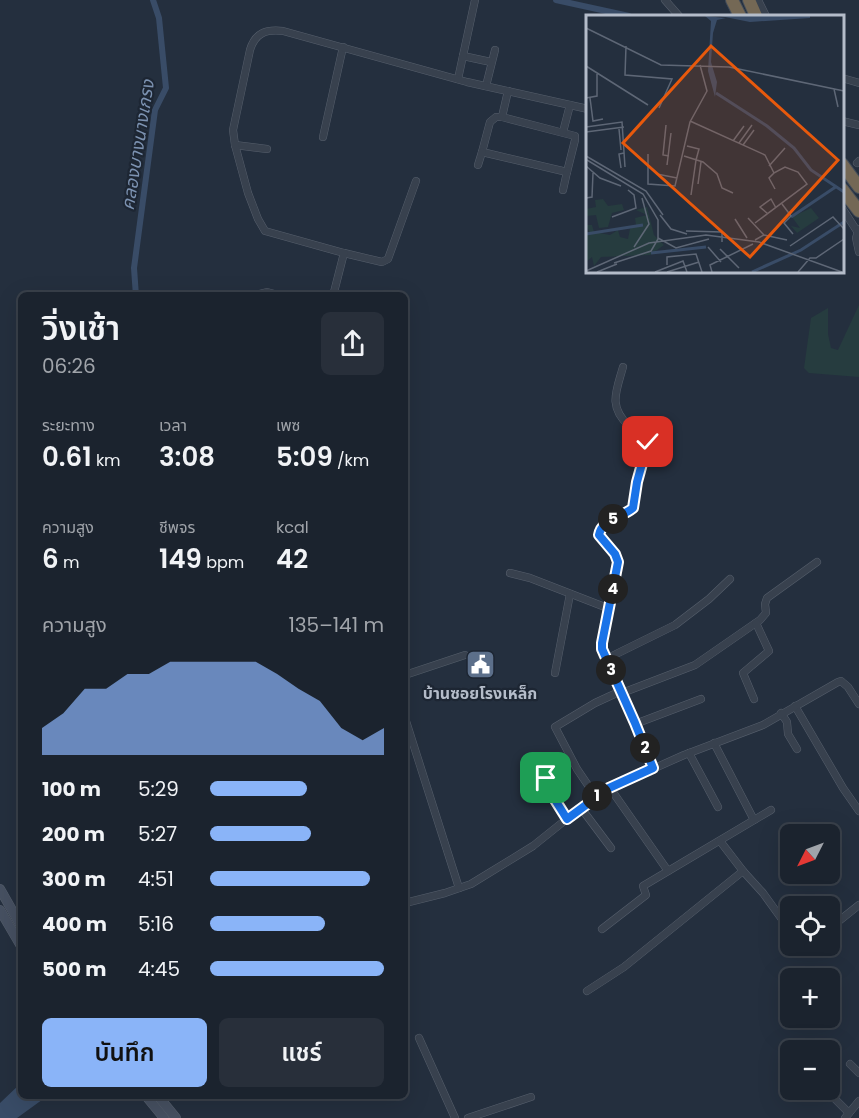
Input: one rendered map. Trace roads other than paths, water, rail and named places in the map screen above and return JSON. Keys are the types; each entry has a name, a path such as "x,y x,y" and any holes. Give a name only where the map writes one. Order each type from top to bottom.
{"highway":[{"path":"732,0 740,15"},
{"path":"749,0 756,15"},
{"path":"844,165 859,187"},
{"path":"844,190 859,211"}],"main road":[{"path":"0,889 18,921"},
{"path":"0,910 18,941"},
{"path":"148,1099 164,1118"},
{"path":"160,1099 176,1118"}],"street":[{"path":"458,79 476,0"},
{"path":"665,0 678,15"},
{"path":"758,0 766,15"},
{"path":"416,181 388,260 382,262 266,231 258,219 248,193 233,130 252,42 258,35 270,30 278,30 458,79 586,109"},
{"path":"323,137 343,47"},
{"path":"486,86 495,51"},
{"path":"463,56 491,62"},
{"path":"844,78 859,83"},
{"path":"502,117 508,91"},
{"path":"563,132 570,105"},
{"path":"478,165 490,122 496,117 563,132 576,138 563,190"},
{"path":"844,121 859,125"},
{"path":"235,145 267,149"},
{"path":"482,152 567,172"},
{"path":"844,209 858,230 856,238 859,252"},
{"path":"334,292 344,253"},
{"path":"623,367 614,401 616,409 629,426 648,442 637,482 633,508 606,523 599,531 599,535 615,554 618,562 601,646 653,768"},
{"path":"596,797 577,769 555,727 595,703 695,665 756,623 765,615 767,598 816,562"},
{"path":"510,573 530,578 610,609"},
{"path":"606,659 675,625 709,599 730,579"},
{"path":"555,673 570,594"},
{"path":"754,699 743,673 769,651 756,623"},
{"path":"408,674 465,655"},
{"path":"408,902 465,886 525,851 609,788 689,753 762,725 842,681 859,704"},
{"path":"635,723 701,699"},
{"path":"795,706 859,811"},
{"path":"782,713 788,734 796,749"},
{"path":"408,726 465,886"},
{"path":"714,743 754,820"},
{"path":"689,753 718,807"},
{"path":"546,778 552,795 567,819"},
{"path":"609,788 668,871"},
{"path":"581,808 611,848"},
{"path":"602,929 646,896 643,886 771,810"},
{"path":"720,841 780,917"},
{"path":"587,991 624,967 743,871"},
{"path":"840,920 859,905"},
{"path":"419,1038 455,1118"},
{"path":"850,1064 859,1073"},
{"path":"468,1118 531,1097"},
{"path":"834,1100 847,1115 859,1102"}],"water":[{"path":"18,1086 18,1099 43,1099 17,1118 0,1118 0,1103"}],"waterway":[{"name":"คลองบางนางเกรง","path":"136,292 134,268 155,110 166,88 159,18 153,0"},
{"path":"556,0 624,15"}],"place":[{"name":"บ้านซอยโรงเหล็ก","path":"480,665"}]}
